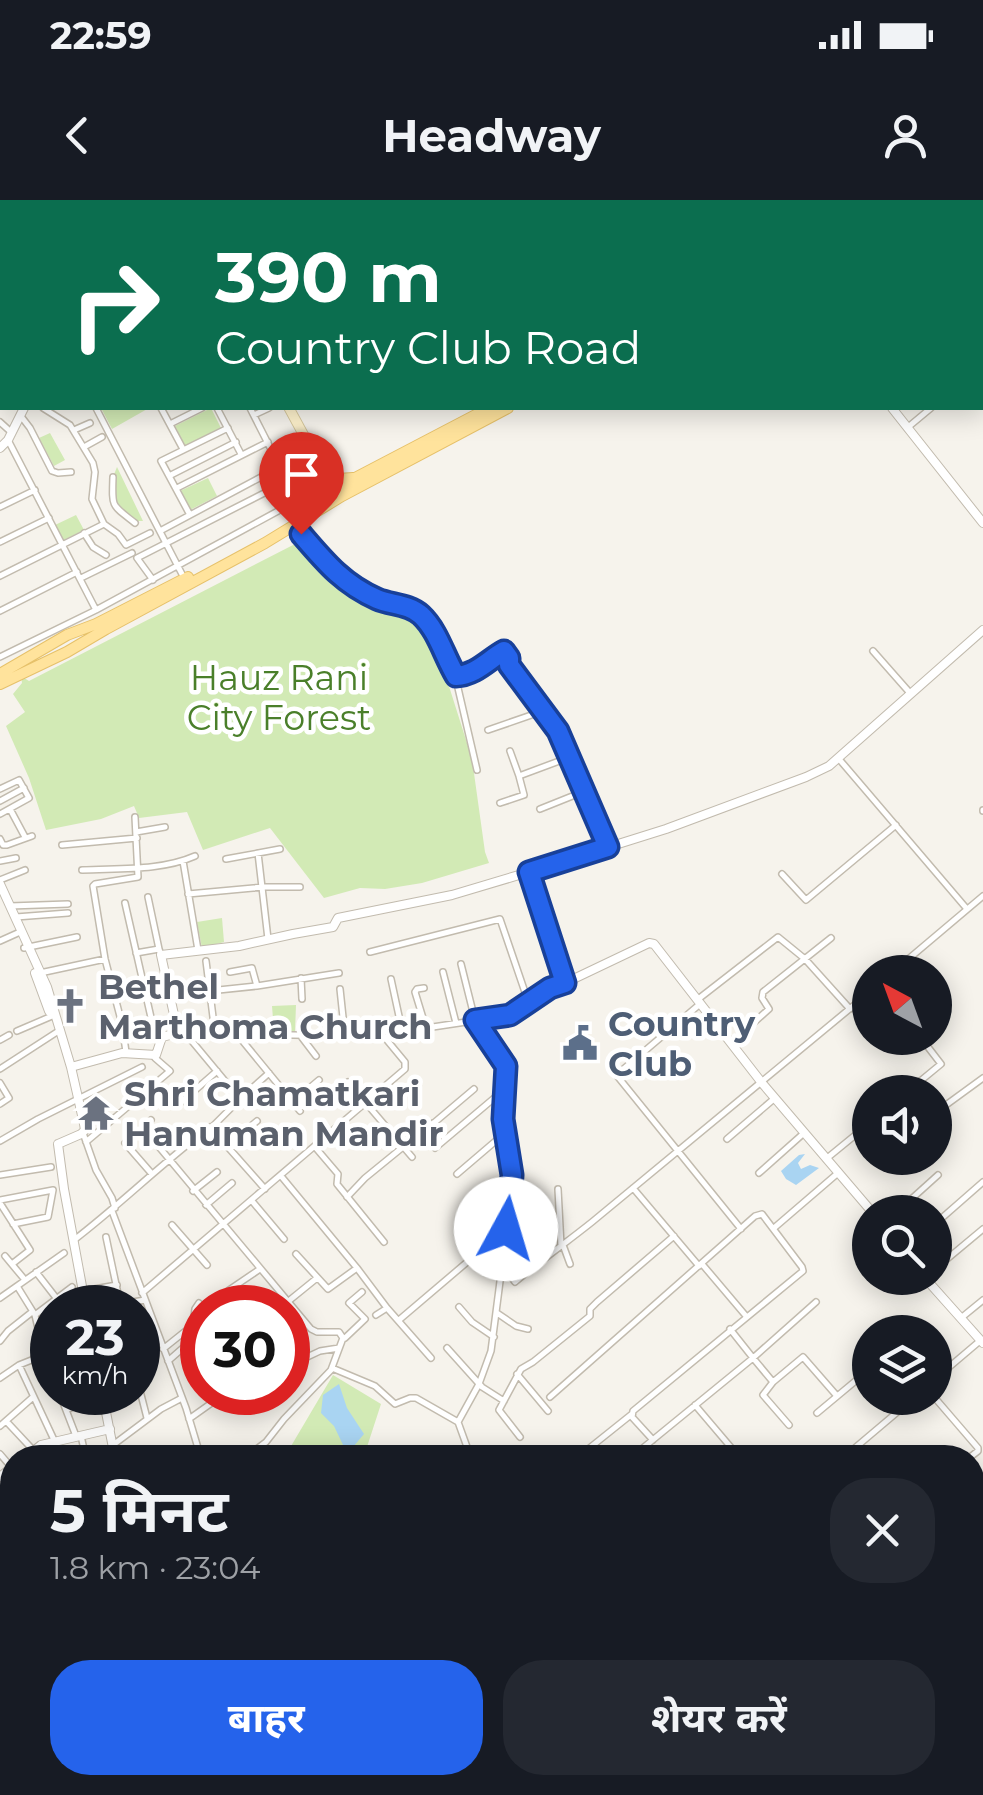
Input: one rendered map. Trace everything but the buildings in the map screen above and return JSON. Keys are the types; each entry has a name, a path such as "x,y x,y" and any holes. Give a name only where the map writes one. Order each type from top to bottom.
{"main road":[{"path":"293,410 330,485"},
{"path":"92,636 72,645 68,641 275,530 315,504 330,485 423,447 486,410"},
{"path":"330,485 357,477 504,410"},
{"path":"0,684 67,652 295,525 330,485 357,477"},
{"path":"26,660 68,635 96,624"},
{"path":"0,674 59,646 59,654 41,664"}],"street":[{"path":"46,410 74,430 95,469 92,498 104,524 118,534 153,580"},
{"path":"97,410 184,579"},
{"path":"162,410 184,450"},
{"path":"170,424 198,410"},
{"path":"219,410 242,454"},
{"path":"251,410 280,467"},
{"path":"254,416 265,410"},
{"path":"895,410 983,524"},
{"path":"904,424 928,410"},
{"path":"0,448 21,411"},
{"path":"21,411 52,472 71,472"},
{"path":"0,422 96,610"},
{"path":"74,430 90,423"},
{"path":"190,516 161,461 228,428"},
{"path":"84,446 102,437"},
{"path":"168,476 236,442"},
{"path":"176,488 268,442"},
{"path":"160,531 293,460"},
{"path":"113,477 111,500 135,522"},
{"path":"0,612 79,575 330,485"},
{"path":"0,657 330,485"},
{"path":"0,507 34,490"},
{"path":"0,542 49,518"},
{"path":"0,576 104,524"},
{"path":"295,525 348,584 381,601 419,613 432,630 456,675 477,770"},
{"path":"84,533 93,547 106,555"},
{"path":"126,546 150,533"},
{"path":"136,953 239,946 333,928 338,918 452,895 529,872 806,777 838,758 981,635"},
{"path":"456,675 480,668 503,650 509,665 558,731 608,847"},
{"path":"873,651 910,693"},
{"path":"488,730 543,711"},
{"path":"500,803 524,795 510,750"},
{"path":"520,776 570,757"},
{"path":"838,758 967,909"},
{"path":"0,789 17,780 28,800 0,814"},
{"path":"0,801 24,788"},
{"path":"540,809 585,790"},
{"path":"0,839 7,845 29,837 10,809"},
{"path":"126,1052 105,959 94,884 137,878 135,817"},
{"path":"782,874 806,900 896,825"},
{"path":"62,845 165,827"},
{"path":"226,859 280,849"},
{"path":"258,853 268,940"},
{"path":"82,870 138,868 183,862 195,856"},
{"path":"0,861 16,858"},
{"path":"183,862 198,950"},
{"path":"19,932 0,882 26,870"},
{"path":"529,872 565,983"},
{"path":"188,894 300,887"},
{"path":"0,896 39,974 77,1100 80,1129 58,1144"},
{"path":"148,896 182,1033 240,1099"},
{"path":"913,955 983,896"},
{"path":"125,903 155,1035 162,1038"},
{"path":"10,906 68,904"},
{"path":"16,917 68,913"},
{"path":"370,952 500,919 528,1001"},
{"path":"0,940 19,932"},
{"path":"502,1264 514,1282 633,1188 677,1152 762,1082 850,1009 778,936 618,1074 677,1152 741,1228"},
{"path":"26,947 76,937"},
{"path":"731,1043 769,1009 762,998 764,992 832,938"},
{"path":"71,1067 126,1052 156,1055 164,1036 182,1033 344,1036 506,1016 553,986 652,943 857,1195"},
{"path":"39,974 105,959"},
{"path":"458,1422 479,1384 494,1337 512,1175 503,1119 505,1062 475,1020 460,964"},
{"path":"215,1034 207,965 216,968"},
{"path":"230,972 252,968 257,986"},
{"path":"443,972 456,1023"},
{"path":"210,991 339,973"},
{"path":"301,978 302,999"},
{"path":"391,979 403,1031"},
{"path":"424,988 415,992 426,1028"},
{"path":"44,990 71,1067 85,1138 112,1198 140,1285"},
{"path":"340,990 344,1036"},
{"path":"17,1031 52,1016"},
{"path":"0,1069 57,1032"},
{"path":"151,1285 406,1067 381,1033"},
{"path":"236,1034 300,1111"},
{"path":"0,1040 9,1035"},
{"path":"300,1035 316,1056"},
{"path":"929,1075 941,1064 934,1055"},
{"path":"58,1144 85,1138 170,1071 155,1058"},
{"path":"0,1141 142,1067"},
{"path":"178,1105 217,1071"},
{"path":"74,1240 211,1126 269,1072"},
{"path":"952,1101 983,1078"},
{"path":"293,1102 319,1080"},
{"path":"348,1082 412,1157"},
{"path":"0,1084 9,1097 0,1104"},
{"path":"422,1133 474,1089"},
{"path":"435,1148 505,1089"},
{"path":"727,1140 776,1098"},
{"path":"151,1120 144,1129 274,1285"},
{"path":"227,1146 257,1121"},
{"path":"434,1123 446,1139"},
{"path":"211,1126 265,1189"},
{"path":"457,1174 505,1134"},
{"path":"758,1173 804,1134"},
{"path":"826,1160 852,1138"},
{"path":"125,1143 152,1174"},
{"path":"58,1144 82,1285"},
{"path":"315,1147 337,1172 337,1184 384,1242"},
{"path":"347,1196 403,1148"},
{"path":"0,1175 51,1167"},
{"path":"193,1190 217,1172"},
{"path":"774,1228 838,1173"},
{"path":"915,1195 937,1175"},
{"path":"281,1176 430,1358"},
{"path":"952,1209 983,1182"},
{"path":"206,1205 232,1183"},
{"path":"633,1188 746,1316"},
{"path":"558,1189 562,1245 570,1264"},
{"path":"12,1224 48,1217 54,1190 0,1202 12,1224 30,1250 12,1264"},
{"path":"510,1204 524,1196 532,1202"},
{"path":"252,1200 284,1239"},
{"path":"550,1397 741,1228 760,1214 766,1216 802,1272 593,1445"},
{"path":"172,1226 207,1264"},
{"path":"399,1320 506,1229"},
{"path":"952,1255 983,1229"},
{"path":"520,1436 499,1411 518,1374 589,1317 597,1302 674,1236"},
{"path":"106,1237 117,1285"},
{"path":"1,1295 64,1252"},
{"path":"296,1254 328,1289 357,1268"},
{"path":"5,1256 25,1280"},
{"path":"237,1285 260,1269"},
{"path":"36,1272 46,1285"},
{"path":"309,1285 318,1278"},
{"path":"17,1286 30,1307"},
{"path":"262,1445 332,1368 343,1340 365,1320 349,1303 362,1292"},
{"path":"940,1295 982,1342 952,1366"},
{"path":"961,1318 983,1300"},
{"path":"647,1445 816,1302"},
{"path":"376,1316 386,1308"},
{"path":"459,1308 494,1337"},
{"path":"497,1313 528,1329"},
{"path":"0,1341 30,1317"},
{"path":"310,1328 317,1332 339,1332 343,1340"},
{"path":"730,1329 773,1382"},
{"path":"164,1349 180,1336"},
{"path":"160,1341 197,1445"},
{"path":"310,1356 338,1348"},
{"path":"447,1348 479,1384 504,1401"},
{"path":"168,1360 180,1350"},
{"path":"789,1425 763,1395 802,1356 837,1396"},
{"path":"0,1378 30,1361"},
{"path":"19,1365 30,1391"},
{"path":"332,1368 375,1386 396,1404 416,1398 458,1422 468,1445"},
{"path":"518,1374 548,1411"},
{"path":"818,1412 852,1384"},
{"path":"107,1415 113,1445 180,1399"},
{"path":"22,1445 3,1423 30,1400"},
{"path":"695,1406 729,1445"},
{"path":"632,1414 653,1440"},
{"path":"42,1415 55,1442"},
{"path":"68,1415 82,1445"},
{"path":"147,1415 148,1420"},
{"path":"189,1419 194,1415"},
{"path":"858,1445 894,1415"},
{"path":"949,1415 975,1445"},
{"path":"44,1445 110,1429"}],"green space":[{"path":"102,410 145,410 112,429"},
{"path":"212,410 221,428 185,446 175,426"},
{"path":"50,433 65,460 54,466 39,438"},
{"path":"117,467 143,521 114,507 113,477"},
{"path":"208,478 217,496 190,510 180,491"},
{"path":"76,515 84,530 62,541 55,525"},
{"name":"Hauz Rani City Forest","path":"295,544 347,586 411,616 436,645 472,759 489,863 422,883 385,889 360,888 324,898 270,828 203,850 187,812 139,818 134,806 101,819 46,830 6,726 25,712 13,694 22,683 21,676 29,681"},
{"path":"222,918 224,942 202,948 197,922"},
{"path":"296,1005 295,1032 268,1031 268,1020 273,1019 272,1006"},
{"path":"333,1375 381,1404 368,1445 292,1445"}],"water":[{"path":"805,1154 798,1163 801,1169 810,1165 819,1168 796,1185 781,1171"},
{"path":"339,1384 347,1408 364,1434 355,1445 343,1445 334,1426 321,1413 323,1395"}],"place":[{"name":"Bethel Marthoma Church","path":"70,1006"},
{"name":"Country Club","path":"580,1043"},
{"name":"Shri Chamatkari Hanuman Mandir","path":"96,1113"}],"route":[{"path":"301,534 348,584 381,601 419,613 456,676 480,668 504,651 509,665 558,731 608,847 529,872 565,983 553,986 510,1015 475,1020 502,1056 507,1072 503,1119 512,1175 506,1229"}]}
